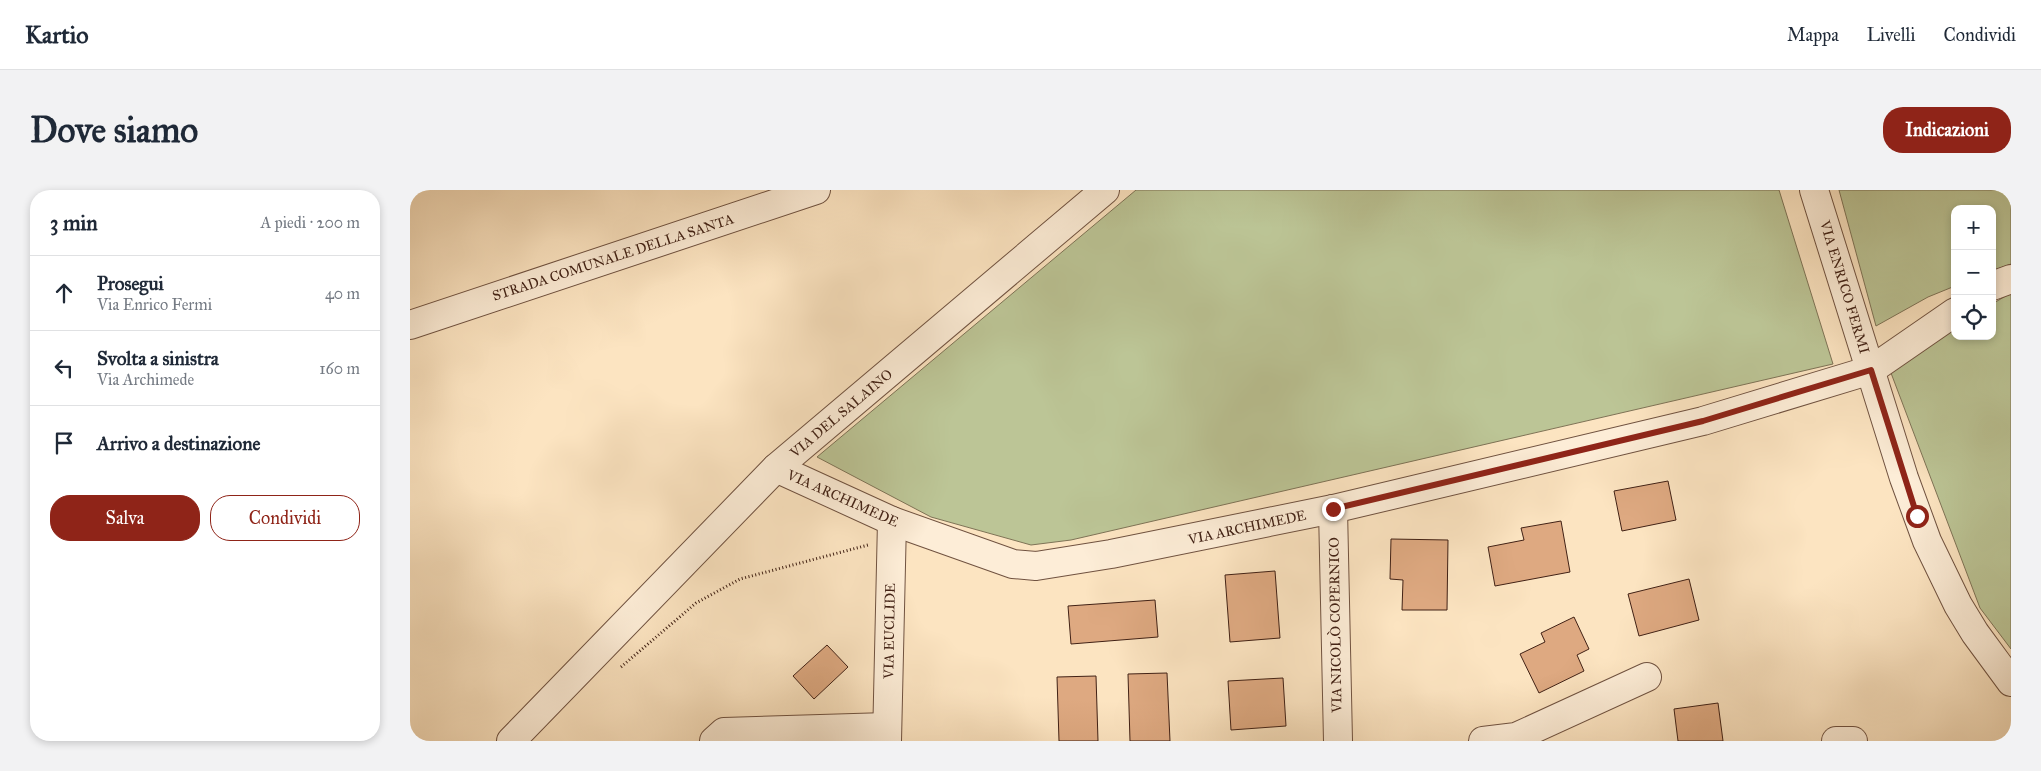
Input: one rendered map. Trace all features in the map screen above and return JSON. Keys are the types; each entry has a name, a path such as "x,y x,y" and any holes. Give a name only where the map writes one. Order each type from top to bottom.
{"street":[{"name":"STRADA COMUNALE DELLA SANTA","path":"410,325 816,190"},
{"name":"VIA DEL SALAINO","path":"511,741 776,468 1105,190"},
{"name":"VIA ENRICO FERMI","path":"1814,190 1917,516 1941,574 1975,633 2011,682"},
{"path":"1996,285 2011,279"},
{"name":"VIA ARCHIMEDE","path":"776,468 892,533 1006,562 1036,566 1111,554 1333,509 1703,421 1871,370 1951,315"},
{"name":"VIA NICOLÒ COPERNICO","path":"1333,509 1338,741"},
{"name":"VIA EUCLIDE","path":"887,734 892,533"},
{"path":"1483,741 1516,737 1647,676"},
{"path":"714,741 724,732 887,734"},
{"path":"1836,741 1853,741"}],"path":[{"path":"615,672 696,603 740,579 880,542 892,533"}],"green space":[{"path":"1136,190 1779,190 1833,364 1071,540 1031,545 931,517 817,457"},
{"path":"1839,190 2011,190 2011,264 1996,270 1996,205 1951,205 1951,288 1928,297 1876,326"},
{"path":"2011,293 2011,649 1980,608 1891,373 1951,332 1951,340 1996,340 1996,302"}],"building":[{"path":"1668,481 1676,520 1622,531 1614,491"},
{"path":"1561,521 1570,572 1495,586 1488,547 1524,540 1521,528"},
{"path":"1391,539 1448,540 1447,610 1402,610 1403,580 1390,579"},
{"path":"1275,571 1280,638 1230,642 1225,575"},
{"path":"1689,579 1699,620 1639,636 1628,594"},
{"path":"1155,600 1158,637 1071,644 1068,606"},
{"path":"1574,617 1589,649 1577,655 1584,671 1539,693 1520,654 1545,642 1541,633"},
{"path":"827,645 848,667 814,699 793,676"},
{"path":"1167,673 1170,741 1130,741 1128,674"},
{"path":"1096,676 1098,741 1059,741 1057,677"},
{"path":"1283,678 1286,726 1231,730 1228,681"},
{"path":"1718,703 1723,741 1678,741 1674,709"}],"route":[{"path":"1333,509 1703,421 1871,370 1917,516"}]}
